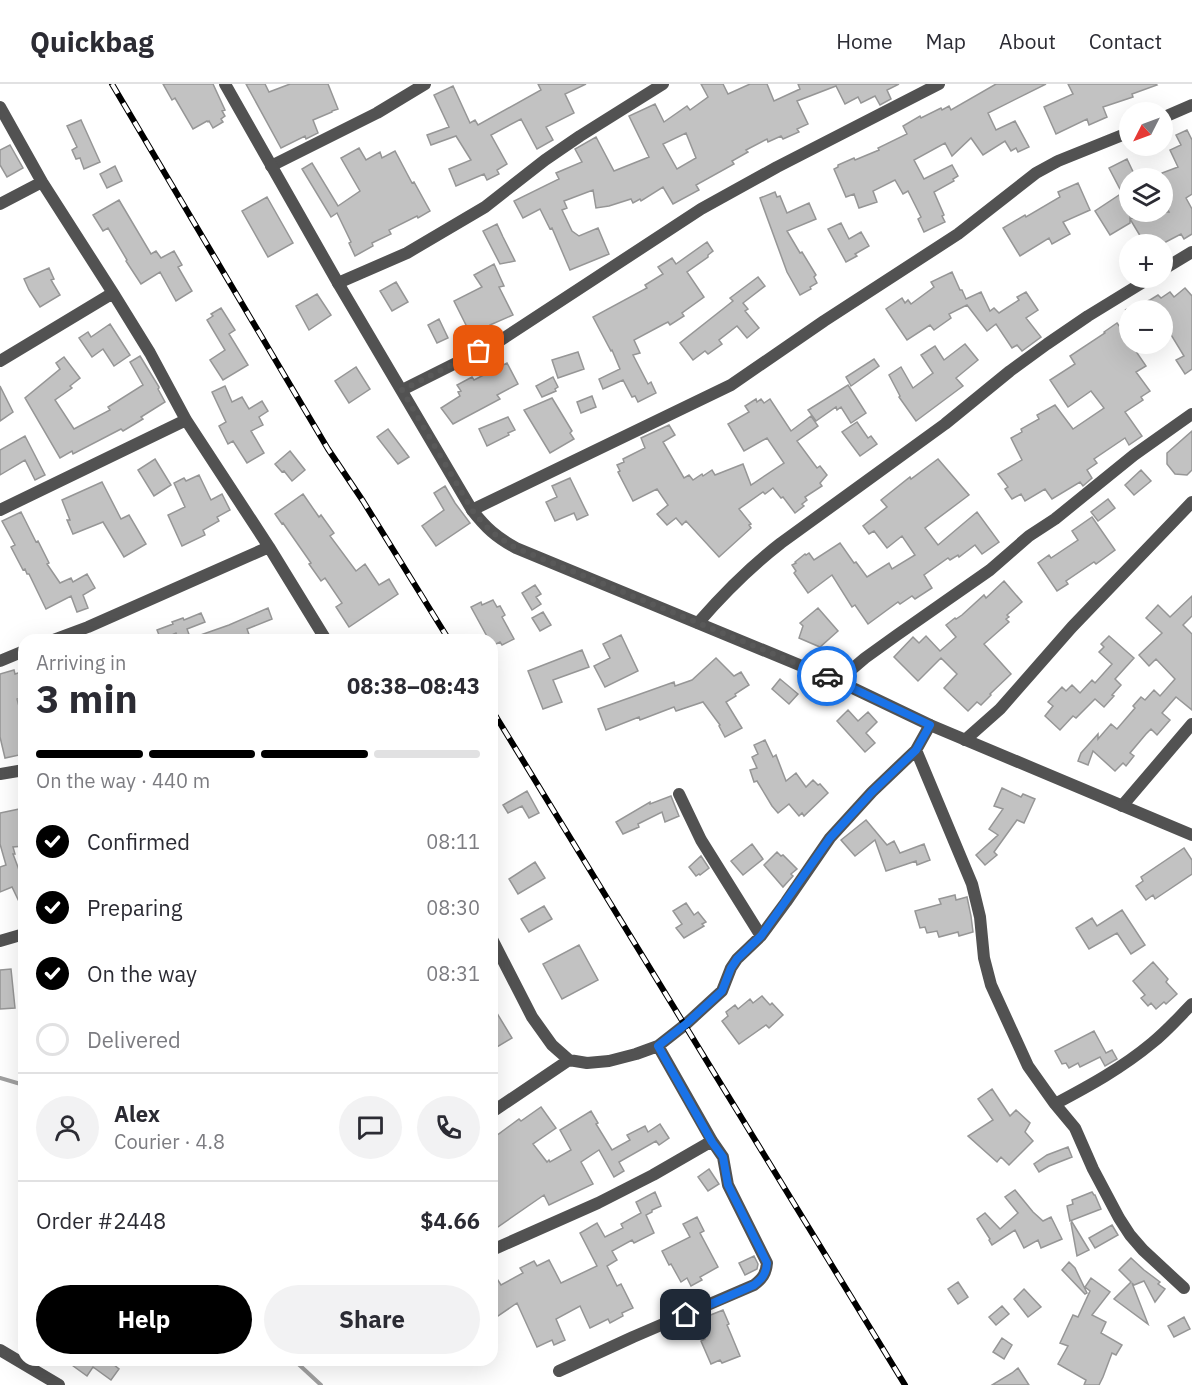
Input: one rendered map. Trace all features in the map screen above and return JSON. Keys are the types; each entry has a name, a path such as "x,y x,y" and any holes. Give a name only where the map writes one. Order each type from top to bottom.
{"street":[{"path":"225,84 338,283 472,510 486,528 500,539 516,548 838,681 930,725 1192,835"},
{"path":"271,166 377,113 425,84"},
{"path":"338,283 407,253 485,207 545,160 663,84"},
{"path":"402,390 498,342 701,209 777,166 939,84"},
{"path":"1173,113 1192,105"},
{"path":"0,107 42,182 150,353 186,420 322,634"},
{"path":"472,510 731,385 958,234 1036,173 1058,161 1119,136"},
{"path":"0,204 42,182"},
{"path":"1173,263 1192,252"},
{"path":"698,623 756,562 945,424 1002,377 1047,344 1134,288"},
{"path":"0,361 113,293"},
{"path":"838,681 897,634 990,570 1029,536 1064,512 1134,455 1192,414"},
{"path":"0,510 186,420"},
{"path":"965,740 1000,709 1072,627 1192,502"},
{"path":"69,634 269,547"},
{"path":"0,660 18,653"},
{"path":"1122,806 1192,724"},
{"path":"498,951 532,1017 552,1045 569,1060 587,1063 609,1061 658,1046 722,991 737,959 761,936 830,838 872,792 916,750 930,725"},
{"path":"916,750 972,884 980,917 984,958 992,985 1028,1066 1075,1128 1093,1169 1130,1235 1184,1288"},
{"path":"0,774 18,771"},
{"path":"680,794 705,847 761,936"},
{"path":"0,941 18,936"},
{"path":"1055,1104 1097,1082 1154,1042 1192,1004"},
{"path":"559,1371 754,1285 762,1280 766,1271 767,1263 728,1185 723,1157 712,1142 658,1046"},
{"path":"498,1108 569,1060"},
{"path":"498,1247 598,1203 712,1142"},
{"path":"0,1350 18,1361"},
{"path":"27,1366 59,1385"}],"building":[{"path":"163,84 213,84 225,110 222,111 225,116 221,119 223,122 213,128 207,121 193,129 175,98 172,100"},
{"path":"246,84 265,84 269,92 290,84 328,84 338,109 313,120 318,133 306,139 305,136 281,148"},
{"path":"538,84 586,84 565,94 574,113 546,127 553,140 537,149 521,119 491,135 507,164 497,170 499,174 487,180 484,174 456,186 449,169 471,160 456,136 431,145 427,135 449,127 434,95 453,86 470,123 475,120 478,125 541,90"},
{"path":"701,84 723,84 728,94 750,84 767,84 774,101 800,89 798,84 899,84 887,90 891,99 880,105 875,96 861,103 858,97 845,104 836,86 797,101 808,124 797,129 799,132 783,139 781,136 768,142 767,139 746,150 748,152 732,161 734,164 696,185 699,190 673,204 663,187 641,201 640,199 633,203 631,199 596,208 593,190 564,201 567,208 562,210 572,231 579,236 598,228 609,254 570,270 552,228 550,229 540,209 523,218 514,201 559,179 556,173 582,162 575,149 596,137 614,171 649,157 629,116 655,104 664,122 687,106 690,110 708,97","holes":["686,133 696,158 677,169 663,144"]},
{"path":"996,84 1046,84 988,113 996,130 1015,121 1029,147 1018,152 1016,148 1011,151 1005,141 983,155 971,138 952,156 945,143 914,160 924,179 952,165 958,176 953,179 954,181 934,192 945,222 924,232 918,219 921,217 908,191 903,194 895,180 873,191 877,202 859,208 854,194 846,197 834,169 838,165 879,150 878,148 907,134 903,126 920,116 921,118 949,106 951,110"},
{"path":"1068,84 1157,85 1132,94 1133,97 1103,107 1107,117 1089,125 1087,119 1056,134 1044,107 1073,94"},
{"path":"81,120 100,162 84,169 80,158 76,159 72,150 77,147 67,126"},
{"path":"1187,130 1192,140 1192,194 1186,198 1192,209 1192,234 1184,239 1181,234 1173,238 1173,234 1139,234 1132,222 1173,222 1173,169 1178,167 1173,156 1173,149 1181,145 1176,135"},
{"path":"10,145 23,168 7,177 0,165 0,150"},
{"path":"359,148 366,160 380,152 382,158 395,151 430,211 389,230 391,234 372,243 373,246 355,256 337,213 331,217 302,169 312,163 338,206 360,191 341,158"},
{"path":"1127,159 1131,168 1119,168 1119,187 1109,168"},
{"path":"115,166 122,181 107,188 100,174"},
{"path":"1078,183 1090,210 1063,222 1070,234 1052,244 1049,238 1020,256 1003,228 1060,197 1058,192"},
{"path":"775,192 777,197 780,196 787,213 809,203 816,219 787,231 816,275 814,277 817,283 800,295 787,272 760,198"},
{"path":"1119,195 1119,222 1130,223 1110,235 1095,211"},
{"path":"267,197 293,243 268,257 242,211"},
{"path":"119,200 151,254 156,251 161,258 174,251 182,265 178,267 192,291 176,301 160,272 141,284 108,228 103,231 93,215"},
{"path":"841,223 849,239 861,232 869,246 846,262 828,229"},
{"path":"497,224 515,261 500,264 483,231"},
{"path":"707,242 713,251 687,272 704,297 682,313 684,316 670,325 668,322 634,340 640,353 633,355 648,384 651,382 656,393 638,402 635,396 632,397 623,380 603,389 599,379 620,369 593,317 647,288 645,285 663,274 658,267 672,258 676,264"},
{"path":"494,264 504,286 499,287 513,315 490,325 493,332 482,338 480,333 472,337 454,301 482,287 474,275"},
{"path":"49,268 54,279 51,280 60,295 40,307 24,279"},
{"path":"952,272 966,299 981,292 990,311 994,308 999,313 1019,300 1017,297 1026,292 1038,310 1026,318 1041,337 1022,351 1017,345 1012,348 996,324 987,331 967,305 949,314 951,318 934,330 930,325 907,340 886,309 902,298 905,303 908,300 911,304 934,287 931,282"},
{"path":"758,277 765,286 743,303 748,309 745,311 759,328 747,338 737,326 719,340 722,344 708,354 705,351 693,360 680,343 733,301 730,298"},
{"path":"396,282 408,302 392,311 380,291"},
{"path":"1185,288 1192,296 1192,369 1185,374 1176,360 1184,356 1173,338 1173,300 1150,300 1158,295 1161,298 1170,292 1174,297"},
{"path":"317,294 331,315 309,330 296,306"},
{"path":"221,308 235,330 229,334 248,365 223,380 210,360 225,350 207,320 213,316 211,314"},
{"path":"439,319 448,338 437,343 428,325"},
{"path":"1117,323 1119,326 1119,354 1138,354 1146,366 1136,372 1150,391 1141,397 1143,400 1125,412 1142,436 1129,445 1125,438 1094,459 1097,463 1087,470 1092,478 1083,486 1080,482 1052,499 1045,489 1025,501 1021,494 1012,499 1005,489 1008,487 998,474 1022,460 1011,438 1022,432 1021,429 1039,419 1037,415 1055,405 1073,429 1104,408 1091,391 1068,407 1050,380 1075,364 1070,356"},
{"path":"110,324 130,355 114,366 103,349 92,357 79,338 88,332 91,337"},
{"path":"965,344 978,360 956,378 963,386 916,421 899,397 889,375 901,367 913,388 933,373 921,355 935,346 944,360"},
{"path":"578,352 584,369 558,378 552,360"},
{"path":"140,356 159,387 165,402 123,431 121,429 73,454 72,451 60,458 25,398 60,369 56,363 64,357 80,378 70,386 72,388 55,400 74,429 110,410 108,407 143,385 130,362"},
{"path":"874,359 879,366 851,386 846,377"},
{"path":"507,363 518,384 497,395 500,399 453,424 441,408 460,396 458,392 461,391 457,385 472,377 474,380"},
{"path":"356,367 370,389 349,403 335,381"},
{"path":"553,377 558,387 556,391 542,397 536,386"},
{"path":"848,385 866,413 851,423 841,407 837,410 836,407 816,421 808,410"},
{"path":"0,386 13,412 0,421"},
{"path":"225,386 232,402 242,397 249,409 262,401 268,411 259,417 263,425 251,431 264,453 247,463 233,441 228,444 219,426 226,422 212,392"},
{"path":"592,396 596,407 581,413 577,402"},
{"path":"552,398 572,431 570,433 574,439 550,453 524,410"},
{"path":"756,399 757,402 761,399 764,403 770,399 791,431 811,416 818,426 797,441 817,468 820,466 827,475 820,483 822,486 805,497 807,500 802,504 804,506 795,513 773,488 765,494 763,492 739,509 751,524 749,525 751,528 719,557 686,521 682,525 676,518 667,525 657,514 668,505 657,489 633,501 618,472 620,471 617,465 624,462 623,459 645,448 641,438 669,425 675,435 663,442 684,478 689,475 693,480 712,470 715,475 743,464 751,485 784,463 767,438 744,451 728,424 749,412 745,406"},
{"path":"508,417 515,430 487,446 479,429"},
{"path":"857,422 868,438 871,436 877,444 860,456 842,432"},
{"path":"388,429 409,457 398,464 377,437"},
{"path":"1192,431 1192,470 1187,475 1175,474 1167,464 1167,453"},
{"path":"25,436 45,475 35,480 25,460 0,475 0,450"},
{"path":"290,451 305,470 292,481 275,464"},
{"path":"155,459 171,485 154,496 138,470"},
{"path":"938,459 969,495 925,528 938,545 977,512 999,542 982,554 975,545 959,557 958,555 950,560 948,558 924,575 932,588 915,599 912,596 900,604 898,602 868,624 855,605 852,607 832,575 808,593 794,573 796,571 792,565 805,554 809,553 814,560 840,543 867,577 889,563 892,569 915,555 902,536 887,548 874,531 869,534 863,526 887,507 881,500"},
{"path":"1141,470 1151,481 1134,495 1125,485"},
{"path":"199,475 211,500 222,494 230,510 217,517 219,521 203,530 205,535 182,546 168,515 185,507 174,483"},
{"path":"570,478 588,515 577,520 574,513 555,521 546,502 557,497 552,486"},
{"path":"102,482 121,519 129,515 146,544 124,557 103,522 73,534 67,520 70,520 62,500"},
{"path":"445,486 470,523 436,546 422,526 444,510 434,493"},
{"path":"303,494 334,533 330,536 356,571 365,564 379,585 389,579 398,594 349,627 336,607 342,603 325,578 321,581 309,564 311,563 275,514"},
{"path":"1108,499 1115,508 1098,521 1091,512"},
{"path":"21,512 49,563 47,564 60,583 71,578 73,582 87,574 95,588 83,595 88,608 77,612 71,596 46,609 29,574 25,569 23,570 11,547 15,545 2,521"},
{"path":"1092,517 1115,550 1066,581 1068,584 1057,591 1038,563 1049,555 1051,558 1078,540 1072,531"},
{"path":"1004,581 1022,602 1007,615 1009,617 1006,619 1009,622 984,644 1011,674 981,705 977,702 968,711 944,688 957,674 941,658 918,681 894,657 913,637 919,643 926,636 940,651 956,637 946,625 962,615 984,595 986,598"},
{"path":"535,585 541,594 536,597 541,604 532,610 522,593"},
{"path":"1192,596 1192,616 1183,625 1192,634 1192,710 1176,697 1162,713 1170,720 1157,735 1151,729 1130,753 1134,756 1126,766 1123,763 1115,771 1093,751 1088,765 1078,761 1081,753 1098,734 1098,739 1111,724 1117,729 1141,697 1145,700 1154,690 1160,696 1175,679 1156,659 1149,666 1139,655 1162,633 1146,618 1158,605 1170,617"},
{"path":"493,600 497,607 500,606 505,615 502,617 514,639 502,645 498,643 498,634 486,634 471,607 481,602 482,605"},
{"path":"268,608 272,619 247,629 249,634 203,634"},
{"path":"818,608 838,631 820,647 799,638 803,626 800,623"},
{"path":"543,612 551,625 540,631 532,618"},
{"path":"201,613 205,622 187,629 189,634 159,634 157,630 173,624 172,622 183,618 184,620"},
{"path":"621,635 638,671 605,687 594,666 610,658 603,644"},
{"path":"1109,636 1134,658 1115,679 1121,685 1104,707 1095,699 1076,718 1073,716 1060,730 1045,716 1053,706 1048,702 1062,687 1066,691 1072,685 1080,693 1092,680 1095,683 1112,664 1099,652 1104,647 1101,644"},
{"path":"582,650 589,667 553,680 562,702 543,709 528,671"},
{"path":"716,658 734,676 741,672 749,685 726,702 742,728 725,737 720,725 703,702 676,711 674,707 640,720 639,717 606,730 598,709 674,682 675,686 692,680"},
{"path":"14,670 15,674 18,673 18,755 5,758 0,737 0,674"},
{"path":"780,679 798,694 789,704 772,689"},
{"path":"848,710 858,721 868,712 877,722 866,733 875,743 865,752 837,721"},
{"path":"765,740 773,757 776,755 786,781 796,773 806,787 813,780 828,793 804,816 802,813 799,816 789,804 778,813 757,781 754,782 750,770 757,768 752,757 758,754 754,745"},
{"path":"1002,788 1021,797 1023,794 1035,799 1024,823 1017,820 994,852 997,855 985,865 976,855 998,835 989,829 1003,809 994,806"},
{"path":"527,791 539,813 529,818 522,806 508,813 503,805"},
{"path":"671,796 679,816 665,822 662,812 623,834 616,822 650,802 650,804"},
{"path":"18,809 18,847 13,847 15,854 13,854 18,867 18,900 12,887 0,892 0,867 6,865 0,844 0,813"},
{"path":"866,820 887,845 894,841 900,853 924,844 930,860 917,865 916,861 886,871 875,840 855,856 841,840"},
{"path":"752,844 763,859 743,875 731,861"},
{"path":"1184,848 1192,860 1192,874 1155,899 1153,895 1146,900 1136,886 1143,881 1141,877"},
{"path":"777,852 797,869 783,887 764,865"},
{"path":"701,856 709,868 696,876 689,867"},
{"path":"535,862 545,878 518,894 509,879"},
{"path":"955,895 956,900 967,897 973,932 959,936 958,932 939,937 937,931 927,933 925,927 920,928 915,911 941,904 939,899"},
{"path":"686,903 694,915 698,912 706,922 702,924 704,926 684,938 676,928 682,924 673,911"},
{"path":"544,906 552,919 529,932 521,919"},
{"path":"1122,910 1145,945 1131,954 1117,933 1089,949 1076,928 1092,918 1097,926"},
{"path":"579,945 598,980 562,999 543,964"},
{"path":"1153,962 1177,994 1156,1009 1151,1003 1148,1006 1141,998 1145,995 1133,981"},
{"path":"11,969 15,1008 0,1009 0,970"},
{"path":"762,996 783,1015 769,1028 766,1025 739,1044 722,1021 728,1016 726,1012 735,1005 738,1009 750,999 753,1003"},
{"path":"498,1015 512,1038 498,1046"},
{"path":"1094,1031 1106,1053 1112,1050 1117,1059 1105,1066 1100,1057 1080,1067 1078,1063 1069,1068 1066,1063 1062,1064 1055,1051"},
{"path":"992,1089 1010,1116 1016,1110 1030,1123 1025,1132 1033,1141 1009,1165 1001,1157 997,1162 968,1136 993,1120 978,1099"},
{"path":"541,1107 556,1128 533,1144 547,1162 571,1150 560,1130 591,1111 612,1150 630,1140 627,1135 645,1126 648,1132 660,1124 669,1138 659,1145 656,1141 619,1162 624,1171 614,1177 599,1150 581,1162 593,1184 549,1205 544,1195 498,1227 498,1135 519,1119 521,1121"},
{"path":"1068,1147 1072,1157 1039,1172 1034,1164 1047,1155"},
{"path":"709,1169 719,1184 708,1191 698,1177"},
{"path":"1015,1190 1043,1221 1051,1217 1062,1239 1041,1248 1038,1240 1024,1248 1015,1230 992,1245 977,1219 985,1213 1000,1229 1018,1213 1005,1197"},
{"path":"655,1192 661,1206 646,1215 654,1233 634,1243 632,1240 612,1251 617,1260 607,1266 617,1286 621,1284 633,1308 622,1313 623,1316 610,1323 608,1319 590,1328 580,1306 556,1319 565,1340 554,1345 552,1340 537,1347 517,1303 498,1316 498,1280 501,1285 523,1273 520,1268 534,1261 537,1266 549,1260 561,1283 597,1266 580,1233 597,1223 605,1237 623,1228 621,1224 641,1213 636,1202"},
{"path":"1092,1192 1101,1209 1070,1221 1067,1206 1073,1204 1072,1200"},
{"path":"697,1217 704,1231 700,1233 718,1267 700,1277 702,1280 691,1286 687,1278 681,1282 662,1251 690,1237 683,1224"},
{"path":"1071,1223 1089,1250 1077,1256"},
{"path":"1112,1225 1118,1235 1095,1248 1089,1238"},
{"path":"754,1256 758,1264 757,1269 745,1275 739,1263"},
{"path":"1131,1258 1160,1282 1158,1284 1165,1289 1155,1302 1144,1281 1134,1285 1132,1283 1148,1324 1114,1299 1131,1282 1119,1270"},
{"path":"1069,1262 1075,1268 1087,1293 1085,1294 1062,1270"},
{"path":"1091,1278 1110,1292 1092,1315 1106,1322 1101,1333 1122,1345 1116,1355 1112,1353 1099,1385 1084,1385 1086,1380 1058,1364 1068,1346 1060,1343 1073,1315 1078,1317 1090,1291 1085,1287"},
{"path":"958,1282 968,1297 958,1304 948,1289"},
{"path":"1024,1289 1041,1307 1028,1317 1014,1299"},
{"path":"1002,1306 1009,1314 996,1325 989,1317"},
{"path":"723,1310 740,1356 722,1363 720,1360 711,1364 701,1341 705,1339 698,1320"},
{"path":"1184,1317 1190,1329 1174,1337 1168,1326"},
{"path":"1002,1338 1012,1345 1004,1359 993,1352"},
{"path":"73,1366 115,1366 119,1369 111,1380 93,1367 87,1376"},
{"path":"1018,1368 1029,1385 992,1385 1012,1373"}],"waterway":[{"path":"0,1078 18,1083"},
{"path":"300,1366 321,1385"}],"railway":[{"path":"112,84 328,449 445,634"},
{"path":"498,720 905,1385"}],"way so far":[{"path":"479,351 402,390 472,510 486,528 516,548 827,676"}],"route":[{"path":"686,1315 762,1280 767,1263 728,1185 723,1157 712,1142 658,1046 722,991 737,959 761,936 830,838 872,792 916,750 930,725 827,676"}]}
